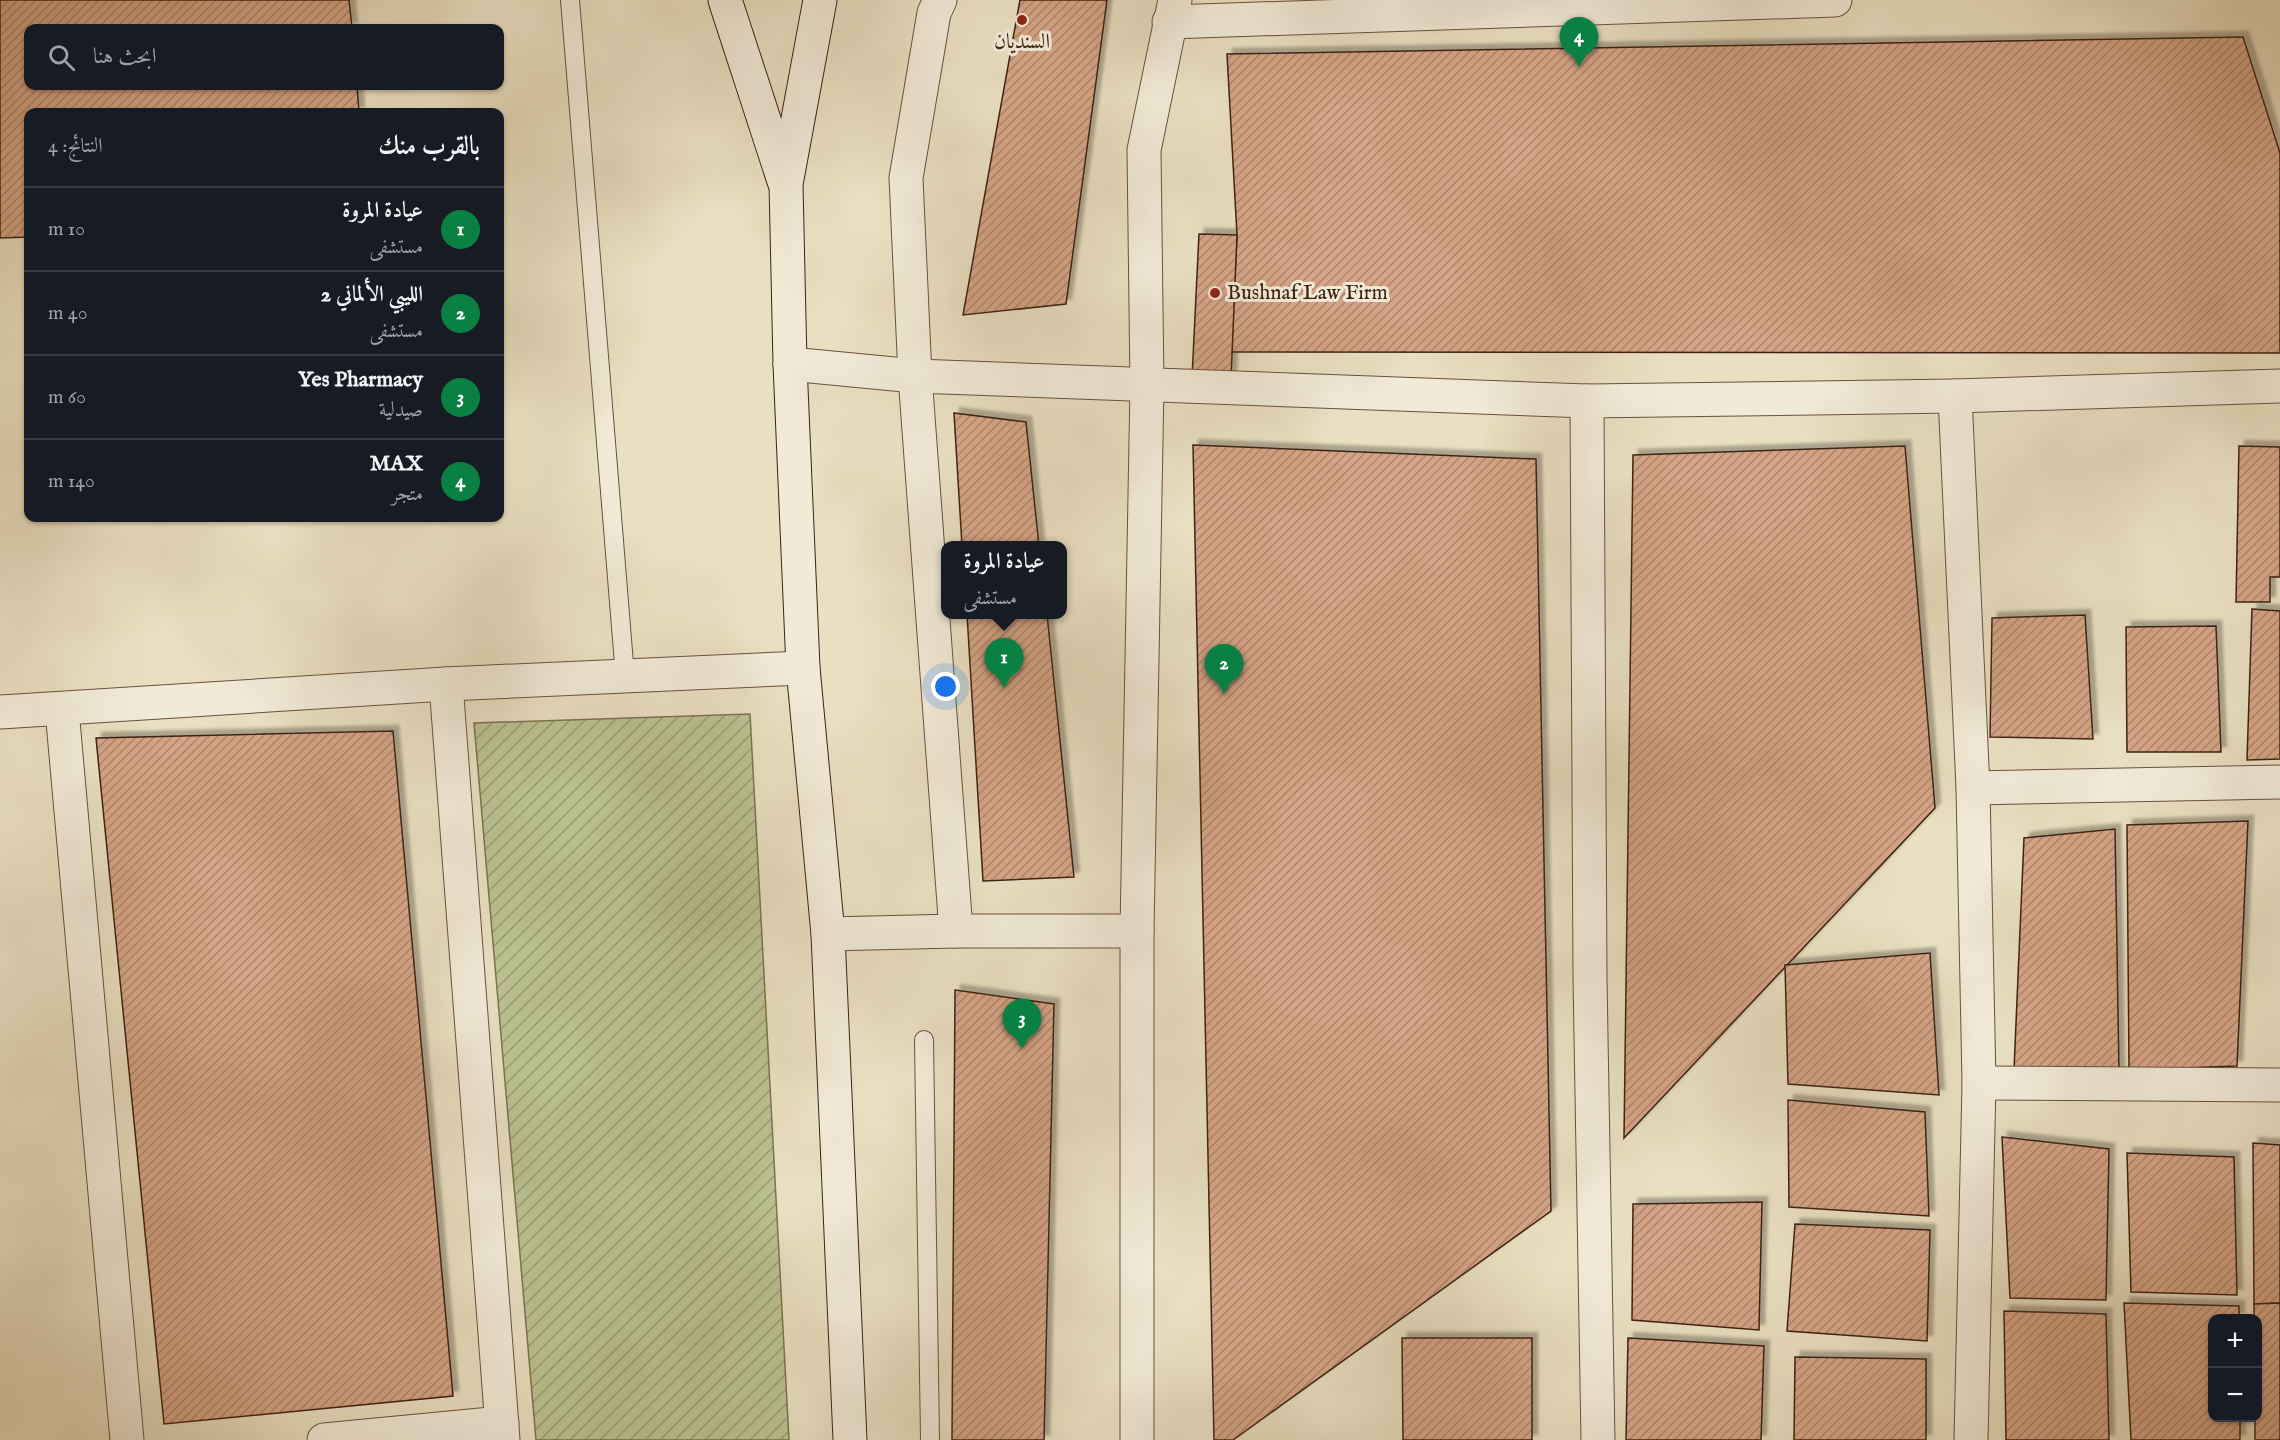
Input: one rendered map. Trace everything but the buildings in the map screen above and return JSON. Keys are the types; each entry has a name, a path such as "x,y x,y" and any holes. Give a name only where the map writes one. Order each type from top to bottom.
{"street":[{"path":"725,0 786,184"},
{"path":"820,0 786,184 790,364 803,668 828,934 850,1440"},
{"path":"940,0 934,14 906,178 915,376 956,931"},
{"path":"1137,1440 1137,931 1147,386 1144,150 1172,11 1835,0"},
{"path":"790,364 915,376 1587,401 1955,396 2280,386"},
{"path":"1955,396 1973,788 1979,1083 1971,1440"},
{"path":"1587,401 1590,966 1598,1440"},
{"path":"0,712 62,710 446,684 803,668"},
{"path":"324,1440 502,1431 446,684"},
{"path":"62,710 127,1440"},
{"path":"1973,788 2280,782"},
{"path":"828,934 1137,931"},
{"path":"1979,1083 2280,1085"}],"lane":[{"path":"570,0 625,676"},
{"path":"924,1040 930,1440"}],"green space":[{"path":"750,714 789,1440 536,1440 474,723"}],"place":[{"name":"السنديان","path":"1022,20"},
{"name":"MAX","path":"1579,67"},
{"name":"Bushnaf Law Firm","path":"1215,293"},
{"name":"عيادة المروة","path":"1004,688"},
{"name":"الليبي الألماني 2","path":"1224,694"},
{"name":"Yes Pharmacy","path":"1022,1049"}]}
